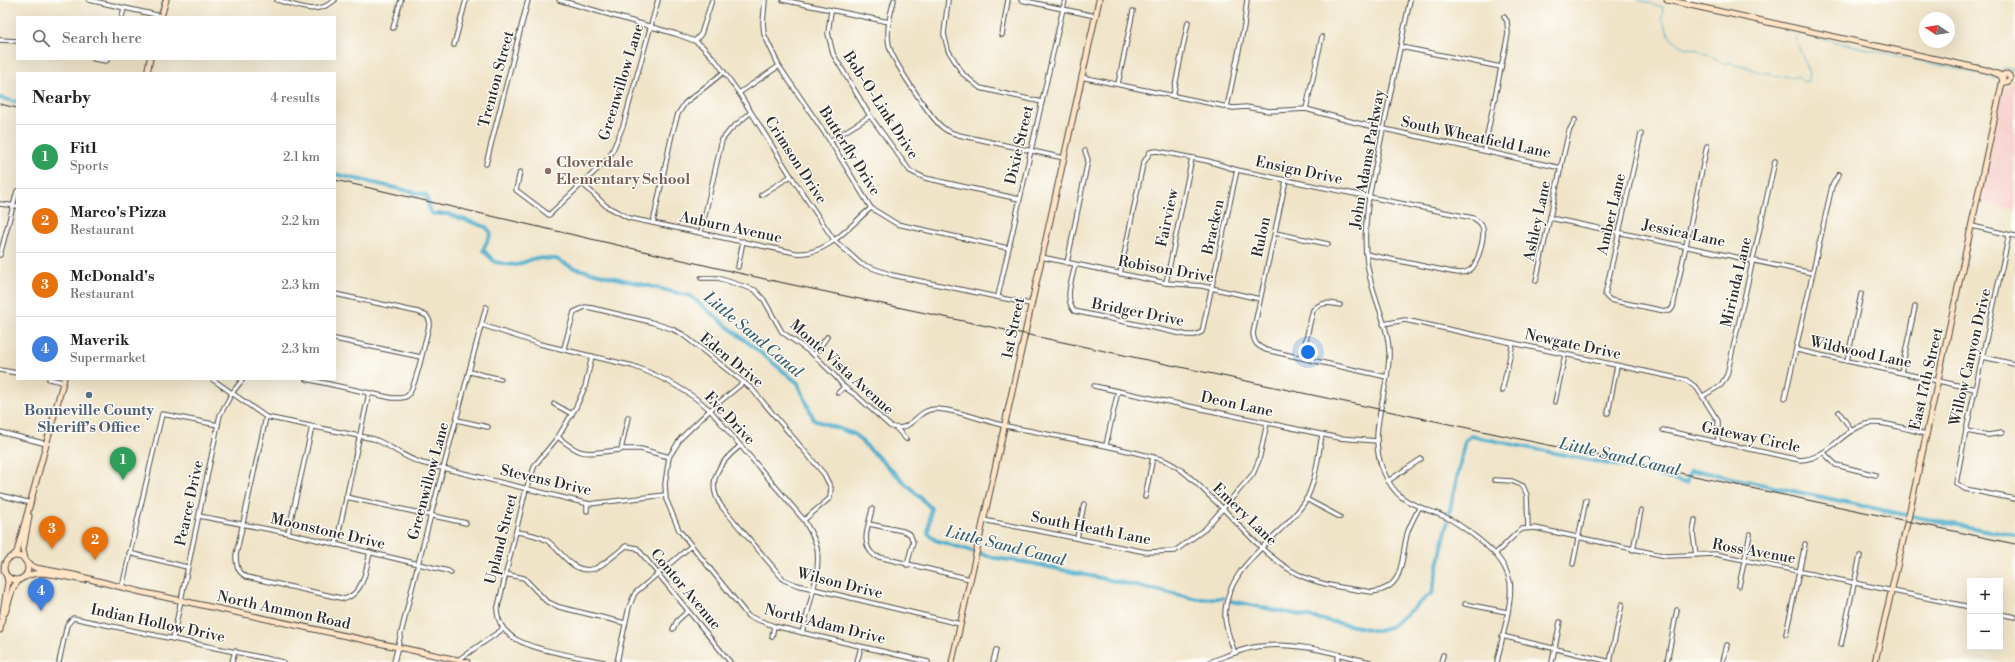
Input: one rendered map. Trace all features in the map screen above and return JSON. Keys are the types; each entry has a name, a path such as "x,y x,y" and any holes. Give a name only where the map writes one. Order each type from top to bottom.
{"main road":[{"path":"161,16 166,0"},
{"name":"1st Street","path":"952,662 1030,304 1099,0"},
{"path":"1667,0 1986,70 2008,78"},
{"path":"147,72 150,60"},
{"name":"East 17th Street","path":"1875,662 1939,380 1999,102 2008,78"},
{"path":"0,630 8,582 5,564 18,548 64,381"},
{"path":"2,621 13,588 28,570 23,550 28,527 30,506"},
{"path":"0,561 18,556 26,561"},
{"name":"North Ammon Road","path":"26,561 36,568 74,575 122,587 467,662"},
{"path":"0,568 6,575 14,580 21,579"},
{"name":"North Ammon Road","path":"21,579 34,574 42,574 95,581"}],"street":[{"path":"89,0 157,16"},
{"path":"277,0 319,10 327,7 335,0"},
{"path":"393,28 401,0"},
{"path":"454,45 466,0"},
{"name":"Trenton Street","path":"486,164 528,0"},
{"name":"Crimson Drive","path":"559,0 695,41 716,61 739,93 750,113 834,240 861,264 878,271 1030,304"},
{"name":"Greenwillow Lane","path":"520,172 516,190 549,215 607,160 618,141 658,0"},
{"path":"695,41 701,34 712,0"},
{"name":"Butterfly Drive","path":"766,0 763,22 764,34 779,66 830,141 871,208 897,224 1008,248"},
{"path":"783,0 831,12 889,22"},
{"path":"894,0 887,31 890,50 920,99 942,128 954,134 1064,158"},
{"path":"948,0 944,34 948,50 963,74 980,88 1042,102"},
{"path":"1002,35 1008,0"},
{"path":"1022,0 1095,16"},
{"name":"Dixie Street","path":"998,296 1065,0"},
{"path":"1227,107 1244,26 1247,0"},
{"name":"John Adams Parkway","path":"1410,0 1369,197 1365,227 1366,254 1370,278 1388,339 1389,356 1387,377 1377,426 1377,441 1380,462 1388,481 1401,497 1419,508 1454,521 1495,554 1507,572 1510,582 1510,593 1497,662"},
{"path":"122,16 124,8"},
{"name":"Bob-O-Link Drive","path":"831,12 828,33 833,54 870,116 901,161 910,171 916,175 1019,199"},
{"path":"1118,84 1133,12"},
{"path":"1484,150 1508,34 1507,22 1504,17"},
{"path":"1173,96 1188,22"},
{"path":"1306,110 1322,37"},
{"path":"0,40 16,41"},
{"path":"1401,47 1501,66"},
{"path":"739,93 779,66"},
{"path":"653,223 672,134 678,114 685,103 724,72"},
{"name":"South Wheatfield Lane","path":"1081,77 1227,107 1246,107 1269,111 1306,110 1383,129 1561,168"},
{"path":"701,232 722,140 731,129 750,113"},
{"path":"830,141 870,116"},
{"name":"Ashley Lane","path":"1536,281 1561,168 1570,131 1575,120"},
{"name":"Amber Lane","path":"1641,134 1605,295 1607,299 1668,312 1673,307 1686,245"},
{"path":"1686,245 1707,146"},
{"path":"1067,263 1088,160 1085,151"},
{"name":"Ensign Drive","path":"1120,274 1143,164 1150,152 1157,151 1167,152 1237,170 1473,218 1480,222 1483,228 1483,234 1475,266 1464,273 1452,272 1366,254"},
{"name":"Fairview","path":"1166,283 1192,158"},
{"name":"Mirinda Lane","path":"1703,396 1721,385 1727,375 1775,162"},
{"name":"Bracken","path":"1212,288 1237,170"},
{"name":"Wildwood Lane","path":"1839,174 1832,186 1812,273 1797,350 1975,389"},
{"path":"761,196 791,176"},
{"name":"Rulon","path":"1286,180 1253,333 1254,341 1259,347 1266,350 1302,357"},
{"name":"Auburn Avenue","path":"583,184 596,198 614,212 629,218 743,241 782,251 805,254 814,252 834,240 871,208"},
{"path":"0,204 15,205 0,255"},
{"name":"Jessica Lane","path":"1550,218 1686,245 1812,273"},
{"path":"1972,226 2015,236"},
{"path":"1275,233 1328,244"},
{"name":"Willow Canyon Drive","path":"2010,234 1956,479 1958,485 1965,489 2015,500"},
{"path":"738,267 743,241"},
{"name":"Robison Drive","path":"1041,257 1166,283 1202,286 1260,299"},
{"name":"Bridger Drive","path":"1075,265 1068,298 1069,305 1074,311 1187,335 1195,335 1202,332 1212,288"},
{"name":"Monte Vista Avenue","path":"701,278 718,278 755,290 764,300 782,332 814,355 844,387 857,396 890,426 905,428 925,412 938,409 1004,425"},
{"path":"310,380 392,398 408,396 414,387 430,322 427,316 418,312 336,294"},
{"path":"1847,361 1861,294"},
{"path":"1340,305 1324,303 1313,310 1302,357 1387,377"},
{"name":"Greenwillow Lane","path":"394,662 418,564 486,307"},
{"name":"Eden Drive","path":"564,348 574,312 585,307 672,329 708,353 744,382 806,450 829,481 831,488 830,498 804,520"},
{"path":"1901,372 1915,307"},
{"name":"Newgate Drive","path":"1383,324 1405,320 1686,380 1697,388 1718,421 1718,442"},
{"name":"Eve Drive","path":"482,325 524,339 646,370 698,400 710,410 804,520 814,538 817,548 812,589 802,633"},
{"path":"814,355 827,337"},
{"path":"336,339 421,358"},
{"path":"1502,391 1513,343"},
{"path":"1785,398 1797,350"},
{"path":"1555,402 1565,355"},
{"name":"Upland Street","path":"503,628 497,611 526,489 535,465 558,437 572,414 585,387 592,356"},
{"path":"1983,357 2014,364"},
{"path":"1608,413 1617,366"},
{"path":"0,370 16,373"},
{"path":"470,372 501,379"},
{"name":"Stevens Drive","path":"213,380 252,409 266,417 389,445 400,454 422,463 444,467 526,489 587,503 665,495"},
{"name":"Pearce Drive","path":"173,638 220,416 232,393 242,380"},
{"name":"North Adam Drive","path":"744,382 710,410 681,438 669,457 665,495 672,516 691,546 748,616 774,626 928,662"},
{"name":"Deon Lane","path":"1094,386 1322,435 1349,440 1377,441"},
{"path":"838,393 844,387"},
{"path":"1106,445 1118,391"},
{"path":"336,544 369,393"},
{"path":"554,404 572,414"},
{"path":"1839,412 1852,431"},
{"path":"122,587 162,414 218,425"},
{"path":"266,417 236,555 236,566 240,574 247,577 345,599 358,591 363,582 370,552"},
{"path":"623,449 628,417"},
{"path":"457,420 488,427"},
{"name":"South Heath Lane","path":"983,520 1146,552 1175,552 1205,529 1253,474 1259,460 1267,423"},
{"name":"Gateway Circle","path":"1663,430 1800,460 1810,459 1824,453 1852,431 1867,424 1878,424 1926,434"},
{"name":"Emery Lane","path":"1004,425 1106,445 1153,456 1173,464 1223,508 1280,563 1305,577 1360,590 1378,592 1391,586 1396,580 1400,572 1408,531 1419,508"},
{"path":"288,533 312,427"},
{"path":"896,428 906,438"},
{"path":"1966,431 1988,435 2002,434"},
{"path":"0,432 47,444"},
{"path":"1235,653 1227,632 1225,618 1228,594 1234,581 1250,560 1306,500 1312,481 1322,435"},
{"path":"558,437 569,447 583,453 623,449 641,449 669,457"},
{"name":"Wilson Drive","path":"740,446 719,467 716,475 715,490 719,502 784,580 812,589 960,624"},
{"path":"1824,453 1836,466 1876,476"},
{"path":"1145,497 1153,456"},
{"path":"1388,481 1421,459"},
{"path":"1494,480 1512,481 1523,486 1527,495 1528,528 1518,532 1495,554"},
{"path":"0,495 30,506"},
{"path":"346,497 466,523"},
{"path":"1306,500 1340,517"},
{"path":"1573,564 1586,500"},
{"path":"587,503 587,511"},
{"path":"1077,538 1084,504"},
{"path":"872,509 866,543 868,550 880,558 970,579"},
{"path":"1633,550 1641,510"},
{"name":"Moonstone Drive","path":"199,516 288,533 451,573"},
{"path":"1695,520 1694,533 1696,555"},
{"path":"869,524 903,531 910,534 913,542 907,565"},
{"name":"Ross Avenue","path":"1528,528 1674,557 1715,554 1967,607"},
{"name":"Contor Avenue","path":"516,532 545,539 554,546 572,565 582,570 597,567 626,546 634,546 730,662"},
{"path":"1739,586 1750,534"},
{"path":"1786,634 1805,544"},
{"path":"617,662 629,607 635,593 691,546"},
{"path":"129,553 187,567"},
{"path":"1841,645 1860,556"},
{"path":"505,574 524,578 546,601 559,607 625,623"},
{"path":"1465,604 1507,612"},
{"path":"1502,636 1555,647 1576,655 1610,662 1622,604"},
{"path":"1667,662 1677,610"},
{"path":"673,629 677,621 688,611"},
{"path":"2003,615 2015,617"},
{"name":"Indian Hollow Drive","path":"59,662 67,625 73,618 283,662"},
{"path":"1552,662 1560,622"},
{"path":"772,637 774,626"},
{"path":"458,660 503,628 510,636 523,643 604,662"},
{"path":"1210,662 1261,646 1281,644 1370,662"},
{"path":"1723,662 1727,645"},
{"path":"858,662 861,646"},
{"path":"993,662 996,650"},
{"path":"232,662 235,651"},
{"path":"1337,662 1339,655"},
{"path":"1441,662 1443,655"}],"shaded area":[{"path":"2015,82 2015,210 1977,201 1999,102 2007,85"}],"waterway":[{"path":"1638,0 1663,7 1662,19 1671,39 1683,47 1698,50 1724,64 1732,62 1737,66 1745,66 1761,73 1770,73 1774,76 1798,77 1803,82 1808,81 1810,74 1796,41 1796,36 1800,34 1997,78"},
{"path":"2001,70 2004,68 2015,69"},
{"name":"Little Sand Canal","path":"0,98 16,102"},
{"name":"Little Sand Canal","path":"336,174 426,195 429,210 433,214 448,214 486,227 491,233 483,250 495,262 517,265 535,258 556,259 574,268 690,296 798,383 814,420 854,434 931,508 928,533 935,540 995,558 1030,563 1198,599 1223,598"},
{"name":"Little Sand Canal","path":"1449,514 1465,441 1471,436 1643,471 1686,483 1690,471 1704,472 1906,515"},
{"name":"Little Sand Canal","path":"1912,516 2015,536"},
{"name":"Little Sand Canal","path":"1231,601 1378,631 1389,628 1432,593 1448,521"}],"railway":[{"path":"0,104 16,108"},
{"path":"336,180 765,279 2015,544"}],"place":[{"name":"Cloverdale Elementary School","path":"548,171"},
{"name":"Bonneville County Sheriff's Office","path":"89,395"},
{"name":"Fit1","path":"123,480"},
{"name":"McDonald's","path":"52,549"},
{"name":"Marco's Pizza","path":"95,560"},
{"name":"Maverik","path":"41,611"}]}
